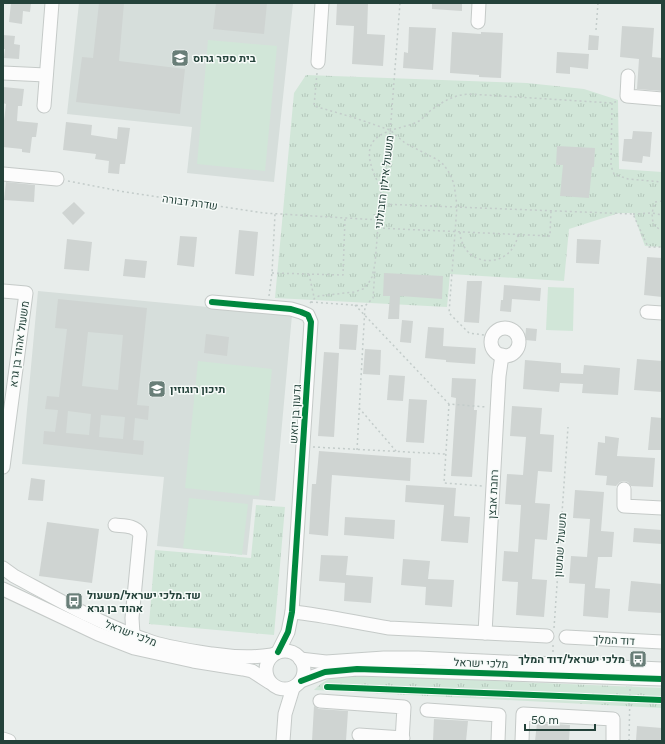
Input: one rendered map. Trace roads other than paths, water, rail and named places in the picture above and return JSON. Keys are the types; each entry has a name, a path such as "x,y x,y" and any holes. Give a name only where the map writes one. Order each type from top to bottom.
{"street":[{"path":"44,106 52,3"},
{"path":"318,62 322,3"},
{"path":"478,22 480,3"},
{"path":"3,73 46,74"},
{"path":"628,76 627,96 662,99"},
{"path":"3,174 57,178"},
{"name":"משעול אהוד בן גרא","path":"3,291 26,293 3,467"},
{"name":"גדעון בן יואש","path":"212,302 291,309 308,308 311,328 292,612"},
{"path":"647,312 662,313"},
{"path":"505,328 512,329 517,334 519,341 516,349 511,354 502,355 496,353 493,349 491,343 492,336 496,330 505,328"},
{"name":"רחבת אבצן","path":"485,632 499,376 502,355"},
{"path":"624,489 624,506 662,508"},
{"path":"115,525 133,527 140,534 132,618 133,635"},
{"name":"מלכי ישראל","path":"3,568 14,576 66,603 133,635 172,647 242,658 275,654"},
{"name":"מלכי ישראל","path":"3,589 98,634 134,648 193,661 252,671 271,684"},
{"path":"292,612 321,615 389,628 552,636"},
{"path":"283,741 283,727 279,704 265,672 265,667 268,660 275,654 288,632 292,612"},
{"path":"283,727 287,705 304,672 304,666 299,657 292,612"},
{"name":"דוד המלך","path":"566,637 662,642"},
{"path":"275,654 288,651 299,657"},
{"name":"מלכי ישראל","path":"299,657 326,662 384,658 418,658 662,669"},
{"name":"מלכי ישראל","path":"297,685 325,672 357,669 662,680"},
{"path":"271,684 282,690 297,685"},
{"path":"320,701 404,707 403,739 359,735"},
{"path":"428,710 499,715 498,741"},
{"path":"522,741 523,714 614,719 612,741"},
{"path":"3,739 9,741"}],"place":[{"name":"בית ספר גרוס","path":"180,58"},
{"name":"תיכון רוגוזין","path":"157,389"},
{"name":"שד.מלכי ישראל/משעול אהוד בן גרא","path":"74,601"},
{"name":"מלכי ישראל/דוד המלך","path":"638,659"}]}
